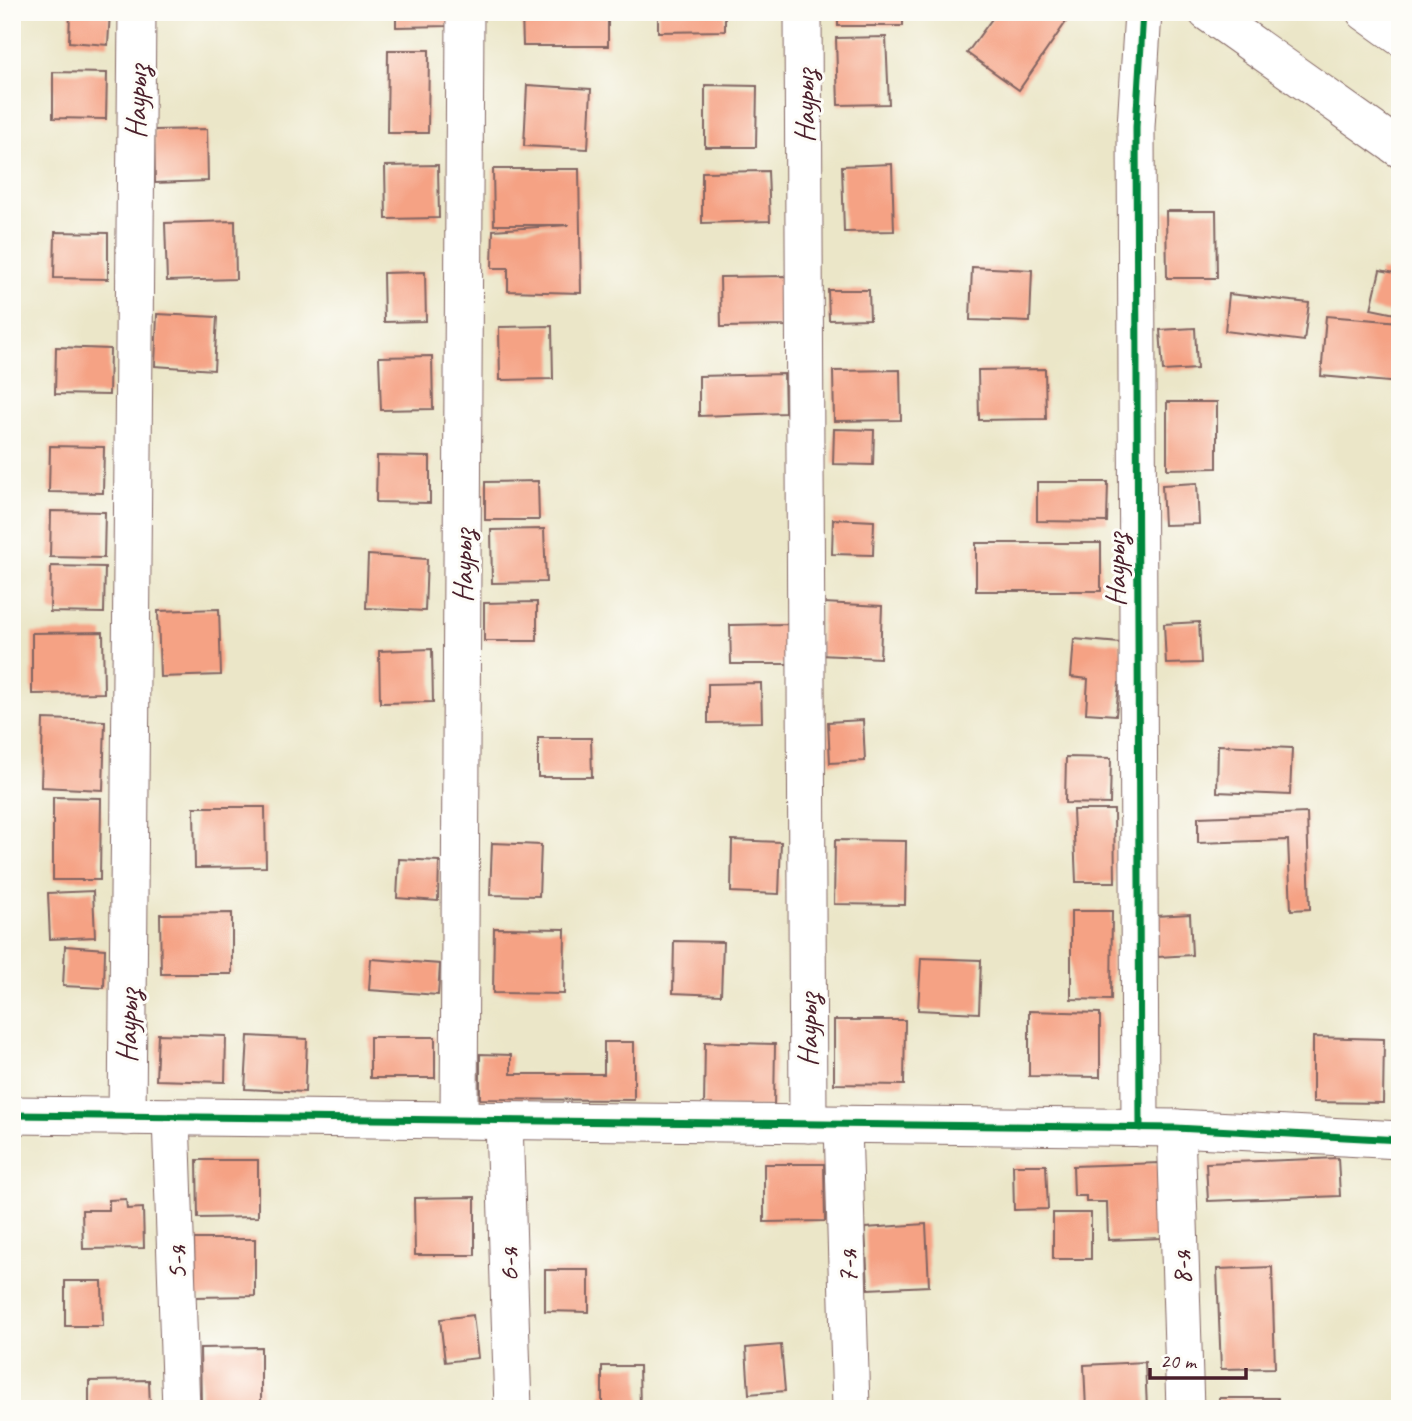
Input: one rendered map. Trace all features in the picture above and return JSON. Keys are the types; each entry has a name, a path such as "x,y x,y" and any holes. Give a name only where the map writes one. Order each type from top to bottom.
{"street":[{"name":"Наурыз","path":"127,1117 137,12"},
{"name":"Наурыз","path":"459,1120 465,12"},
{"name":"Наурыз","path":"803,12 825,1124"},
{"name":"Наурыз","path":"1143,12 1136,127 1158,1128"},
{"path":"1207,12 1400,149"},
{"path":"1365,12 1400,37"},
{"path":"12,1115 1158,1128 1400,1140"},
{"name":"5-я","path":"171,1117 181,1409"},
{"name":"6-я","path":"504,1121 513,1409"},
{"name":"7-я","path":"825,1124 851,1409"},
{"name":"8-я","path":"1158,1128 1185,1409"}],"building":[{"path":"70,12 110,12 108,45 69,42"},
{"path":"396,12 449,12 449,26 396,27"},
{"path":"522,12 608,12 608,46 523,46"},
{"path":"658,12 725,12 725,31 658,32"},
{"path":"838,12 903,12 903,26 838,26"},
{"path":"997,12 1052,12 1066,22 1019,90 967,53"},
{"path":"886,37 889,104 838,105 836,38"},
{"path":"388,50 429,50 428,133 387,133"},
{"path":"53,72 107,73 106,119 53,118"},
{"path":"527,85 591,89 588,149 524,146"},
{"path":"705,85 757,86 756,147 705,147"},
{"path":"207,129 208,181 155,183 154,130"},
{"path":"892,164 894,231 844,232 842,166"},
{"path":"438,165 439,218 386,219 385,166"},
{"path":"493,169 579,169 581,293 508,291 508,268 492,268 493,230 569,225 494,225"},
{"path":"768,171 770,221 702,223 702,172"},
{"path":"1166,211 1216,211 1217,278 1167,278"},
{"path":"235,221 236,279 167,281 165,223"},
{"path":"55,232 108,233 108,279 54,278"},
{"path":"972,267 1032,270 1030,322 970,320"},
{"path":"1380,270 1400,274 1400,315 1371,309"},
{"path":"425,272 426,321 384,322 383,273"},
{"path":"787,276 788,326 721,327 720,277"},
{"path":"828,290 869,290 870,319 829,320"},
{"path":"1229,294 1309,303 1304,341 1225,331"},
{"path":"157,314 217,317 214,370 155,366"},
{"path":"1326,316 1400,322 1400,383 1321,376"},
{"path":"552,326 553,379 500,380 499,327"},
{"path":"1195,328 1197,369 1163,371 1160,330"},
{"path":"56,347 110,349 109,395 55,394"},
{"path":"432,356 433,409 381,410 379,357"},
{"path":"1045,369 1046,419 979,420 978,370"},
{"path":"900,370 901,420 834,421 833,371"},
{"path":"784,374 785,413 699,416 699,376"},
{"path":"1167,402 1217,402 1217,468 1167,469"},
{"path":"834,429 874,430 873,465 833,464"},
{"path":"50,446 104,447 103,493 49,492"},
{"path":"377,456 430,457 430,503 376,502"},
{"path":"538,481 539,520 485,520 485,482"},
{"path":"1037,482 1108,482 1107,522 1037,521"},
{"path":"1197,483 1199,524 1164,525 1162,485"},
{"path":"51,511 105,512 104,558 50,557"},
{"path":"833,519 874,521 873,555 832,554"},
{"path":"544,529 546,582 492,583 491,530"},
{"path":"976,543 1101,543 1101,591 976,591"},
{"path":"368,555 427,559 425,611 366,608"},
{"path":"51,566 105,567 104,613 50,612"},
{"path":"537,602 537,641 484,641 484,603"},
{"path":"823,603 882,606 880,658 820,655"},
{"path":"219,609 221,675 160,677 158,611"},
{"path":"1199,622 1201,663 1166,664 1164,624"},
{"path":"789,624 790,664 731,664 730,625"},
{"path":"103,632 104,693 32,694 32,633"},
{"path":"1074,639 1120,643 1129,684 1119,683 1116,715 1086,713 1088,679 1071,677"},
{"path":"432,649 433,702 380,703 379,651"},
{"path":"761,683 762,722 708,723 708,684"},
{"path":"43,719 105,721 103,790 41,787"},
{"path":"863,720 865,761 830,763 828,722"},
{"path":"538,738 591,738 592,777 538,777"},
{"path":"1218,745 1292,748 1290,795 1217,792"},
{"path":"1066,757 1111,758 1110,804 1065,803"},
{"path":"53,797 101,798 100,880 53,880"},
{"path":"194,807 265,807 266,867 195,868"},
{"path":"1073,810 1114,810 1115,882 1076,882"},
{"path":"1307,813 1310,909 1291,910 1288,840 1198,843 1198,817"},
{"path":"732,840 781,842 779,894 731,892"},
{"path":"835,840 906,841 905,905 834,904"},
{"path":"492,843 541,845 539,896 490,895"},
{"path":"399,859 439,861 438,901 397,898"},
{"path":"93,891 95,937 50,939 48,893"},
{"path":"1071,911 1112,911 1111,1000 1071,999"},
{"path":"232,913 232,974 161,974 160,914"},
{"path":"1190,914 1192,955 1158,957 1156,916"},
{"path":"494,928 565,929 564,994 493,993"},
{"path":"674,941 723,942 721,995 673,993"},
{"path":"65,946 105,949 104,988 63,986"},
{"path":"921,958 981,960 979,1013 918,1010"},
{"path":"371,959 440,964 438,995 369,990"},
{"path":"1029,1011 1100,1013 1100,1077 1029,1076"},
{"path":"834,1020 905,1020 904,1085 834,1084"},
{"path":"158,1034 226,1036 225,1082 156,1080"},
{"path":"248,1036 307,1039 305,1092 245,1089"},
{"path":"370,1037 435,1037 435,1078 370,1078"},
{"path":"1313,1037 1384,1039 1383,1103 1313,1102"},
{"path":"604,1042 634,1042 634,1100 480,1099 480,1054 511,1055 511,1074 604,1074"},
{"path":"705,1042 775,1044 774,1108 704,1107"},
{"path":"1338,1158 1340,1196 1208,1201 1206,1163"},
{"path":"197,1160 258,1160 258,1217 198,1218"},
{"path":"1160,1163 1162,1238 1108,1240 1107,1202 1086,1202 1086,1196 1074,1196 1073,1166"},
{"path":"764,1164 824,1164 825,1221 764,1222"},
{"path":"1013,1165 1046,1165 1048,1209 1014,1210"},
{"path":"475,1197 475,1255 415,1255 414,1198"},
{"path":"126,1199 127,1209 143,1208 144,1248 83,1249 82,1210 109,1210 109,1200"},
{"path":"1053,1213 1091,1213 1091,1259 1053,1259"},
{"path":"926,1224 929,1286 868,1289 865,1228"},
{"path":"194,1239 255,1239 255,1296 195,1297"},
{"path":"1272,1267 1275,1368 1221,1369 1217,1269"},
{"path":"545,1270 589,1270 589,1312 545,1311"},
{"path":"65,1281 102,1281 103,1326 65,1326"},
{"path":"473,1315 478,1358 445,1362 440,1319"},
{"path":"781,1345 785,1391 749,1394 746,1348"},
{"path":"261,1347 261,1405 201,1405 200,1348"},
{"path":"1145,1362 1147,1409 1086,1409 1084,1365"},
{"path":"602,1366 639,1366 640,1409 602,1409"},
{"path":"149,1380 150,1409 89,1409 89,1381"},
{"path":"1219,1398 1278,1398 1278,1409 1219,1409"}],"cycle path":[{"path":"1140,1128 1136,127 1143,12"},
{"path":"12,1115 1176,1128 1400,1140"}]}
